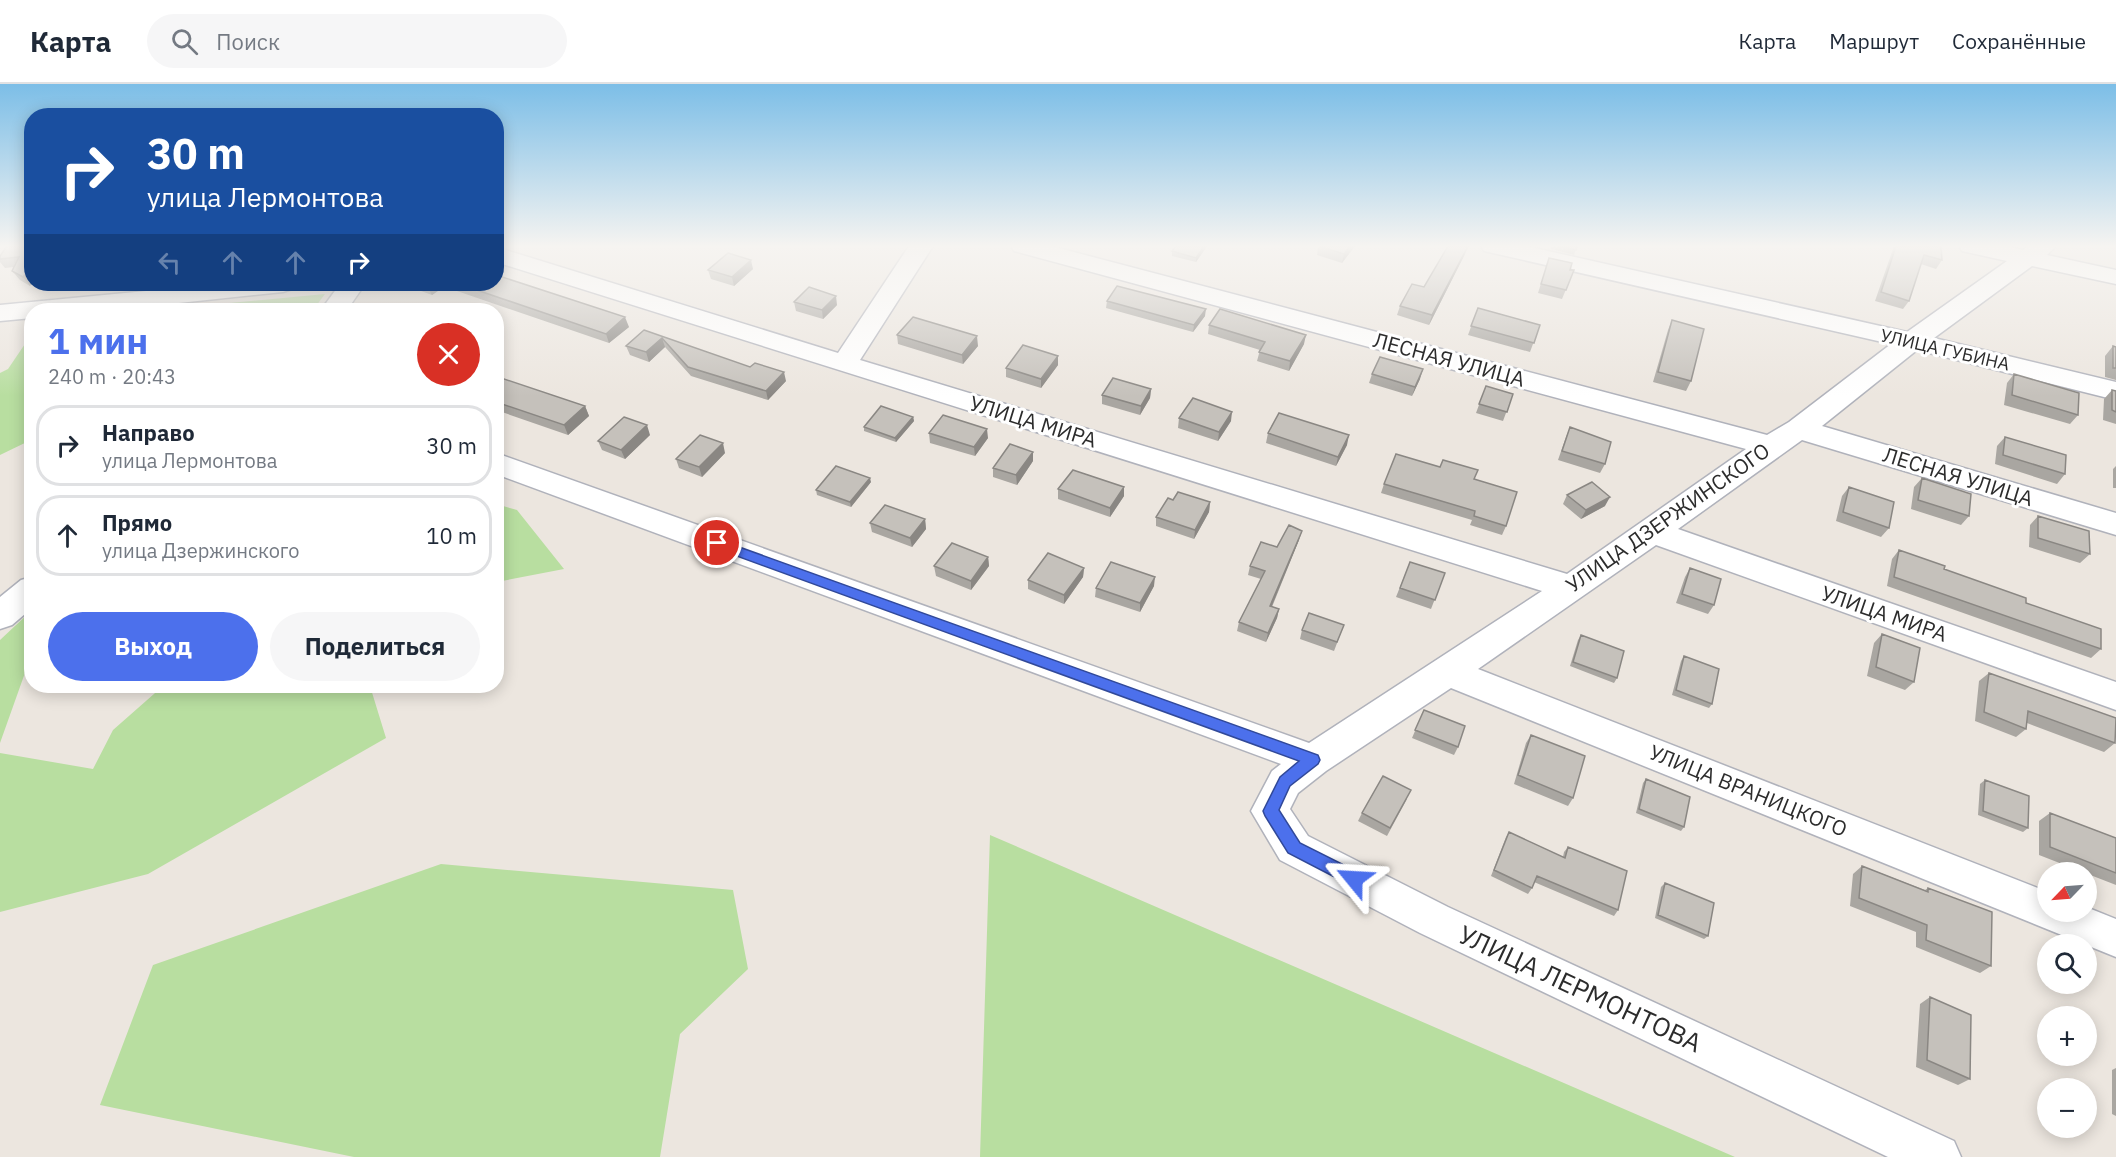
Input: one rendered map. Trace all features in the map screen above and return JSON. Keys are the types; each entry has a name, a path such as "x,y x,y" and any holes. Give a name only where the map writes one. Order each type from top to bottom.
{"street":[{"path":"111,303 174,296"},
{"name":"УЛИЦА МИРА","path":"629,296 1569,587"},
{"path":"844,364 888,296"},
{"name":"ЛЕСНАЯ УЛИЦА","path":"1210,296 1771,446"},
{"name":"УЛИЦА ГУБИНА","path":"1714,296 2116,391"},
{"name":"УЛИЦА ДЗЕРЖИНСКОГО","path":"1299,771 1448,672 1652,532 1771,446 1799,429 1974,296"},
{"path":"0,313 24,311"},
{"name":"ЛЕСНАЯ УЛИЦА","path":"1799,429 2116,524"},
{"path":"504,466 1299,771"},
{"name":"УЛИЦА МИРА","path":"1652,532 2116,696"},
{"path":"0,616 24,595"},
{"name":"УЛИЦА ВРАНИЦКОГО","path":"1448,672 2037,906"},
{"name":"УЛИЦА ЛЕРМОНТОВА","path":"1299,771 1270,811 1294,848 1434,920 1938,1157"},
{"name":"УЛИЦА ВРАНИЦКОГО","path":"2076,922 2116,938"}],"green space":[{"path":"303,296 323,296 318,303 229,303"},
{"path":"24,345 24,443 0,455 0,373 8,369"},
{"path":"504,506 517,510 564,569 504,581"},
{"path":"24,618 24,676 0,743 0,640"},
{"path":"155,693 372,693 386,738 148,874 0,912 0,753 93,769 113,730"},
{"path":"990,835 1735,1157 980,1157"},
{"path":"441,864 733,890 748,969 680,1034 660,1157 354,1157 100,1105 153,965"}],"building":[{"path":"494,296 561,296 625,317 606,334"},
{"path":"800,296 836,296 822,310 794,302"},
{"path":"1110,296 1156,296 1206,309 1194,325 1107,301"},
{"path":"1405,296 1442,296 1432,315 1400,306"},
{"path":"1894,296 1911,296 1909,301"},
{"path":"1478,308 1540,325 1534,343 1471,326"},
{"path":"1220,309 1306,335 1290,361 1259,352 1265,342 1209,325"},
{"path":"913,317 977,336 962,355 897,335"},
{"path":"1672,320 1704,329 1691,381 1658,372"},
{"path":"644,330 750,367 755,363 784,372 766,391 688,367 662,338 646,352 626,346"},
{"path":"1023,345 1058,356 1041,379 1006,368"},
{"path":"2113,346 2116,347 2116,368 2113,368"},
{"path":"1380,357 1423,369 1415,387 1372,374"},
{"path":"2014,374 2079,393 2078,415 2012,395"},
{"path":"1113,378 1151,389 1141,406 1102,395"},
{"path":"504,379 585,406 564,425 504,405"},
{"path":"1486,386 1513,394 1507,412 1479,404"},
{"path":"2112,390 2116,391 2116,412 2112,410"},
{"path":"1193,398 1232,412 1219,432 1179,418"},
{"path":"881,406 913,417 895,438 864,427"},
{"path":"1279,413 1349,435 1338,457 1268,433"},
{"path":"943,415 987,429 974,447 929,433"},
{"path":"624,417 647,425 621,450 598,441"},
{"path":"1570,427 1611,442 1605,464 1562,451"},
{"path":"700,435 723,443 699,467 676,459"},
{"path":"2005,437 2066,455 2065,474 2003,455"},
{"path":"1010,444 1033,452 1016,475 993,468"},
{"path":"1396,454 1440,467 1443,460 1478,470 1474,479 1517,492 1506,526 1474,516 1475,511 1384,484"},
{"path":"836,466 870,478 850,502 816,490"},
{"path":"1073,470 1124,487 1110,508 1058,489"},
{"path":"1922,478 1971,494 1969,516 1918,500"},
{"path":"1592,482 1610,497 1586,510 1567,495"},
{"path":"1849,487 1894,502 1889,528 1843,512"},
{"path":"1178,492 1210,502 1195,530 1156,517 1168,498 1173,500"},
{"path":"885,505 925,519 910,538 870,523"},
{"path":"2038,516 2089,531 2090,554 2038,538"},
{"path":"1289,525 1302,531 1270,606 1279,609 1268,633 1239,622 1265,571 1250,566 1261,542 1277,547"},
{"path":"952,543 988,557 971,581 934,566"},
{"path":"1899,550 1945,566 1944,569 2026,598 2026,603 2101,629 2101,649 1894,577"},
{"path":"1048,553 1084,568 1064,595 1028,580"},
{"path":"1111,562 1155,577 1140,603 1096,588"},
{"path":"1410,562 1445,573 1435,600 1400,588"},
{"path":"1690,568 1721,579 1714,605 1682,594"},
{"path":"1309,613 1344,625 1337,642 1302,630"},
{"path":"1882,634 1920,648 1914,682 1876,667"},
{"path":"1581,635 1624,651 1617,678 1573,662"},
{"path":"1684,656 1719,669 1712,704 1676,690"},
{"path":"1989,673 2116,718 2115,743 2028,711 2026,729 1984,712"},
{"path":"1424,710 1465,726 1458,747 1415,730"},
{"path":"1531,735 1585,756 1573,798 1518,775"},
{"path":"1383,776 1411,790 1390,828 1362,813"},
{"path":"1646,779 1690,797 1684,827 1639,809"},
{"path":"1985,780 2029,796 2028,828 1983,811"},
{"path":"2050,813 2116,838 2116,873 2097,866 2097,862 2088,862 2050,847"},
{"path":"1509,832 1565,858 1568,847 1627,871 1618,910 1537,876 1532,888 1494,870"},
{"path":"1862,866 1928,892 1928,888 1992,912 1991,966 1926,940 1927,925 1859,898"},
{"path":"1665,883 1714,903 1708,936 1658,915"},
{"path":"1930,997 1971,1015 1970,1079 1927,1060"}],"route":[{"path":"717,543 1312,760 1285,782 1270,811 1294,848 1354,879"}]}
